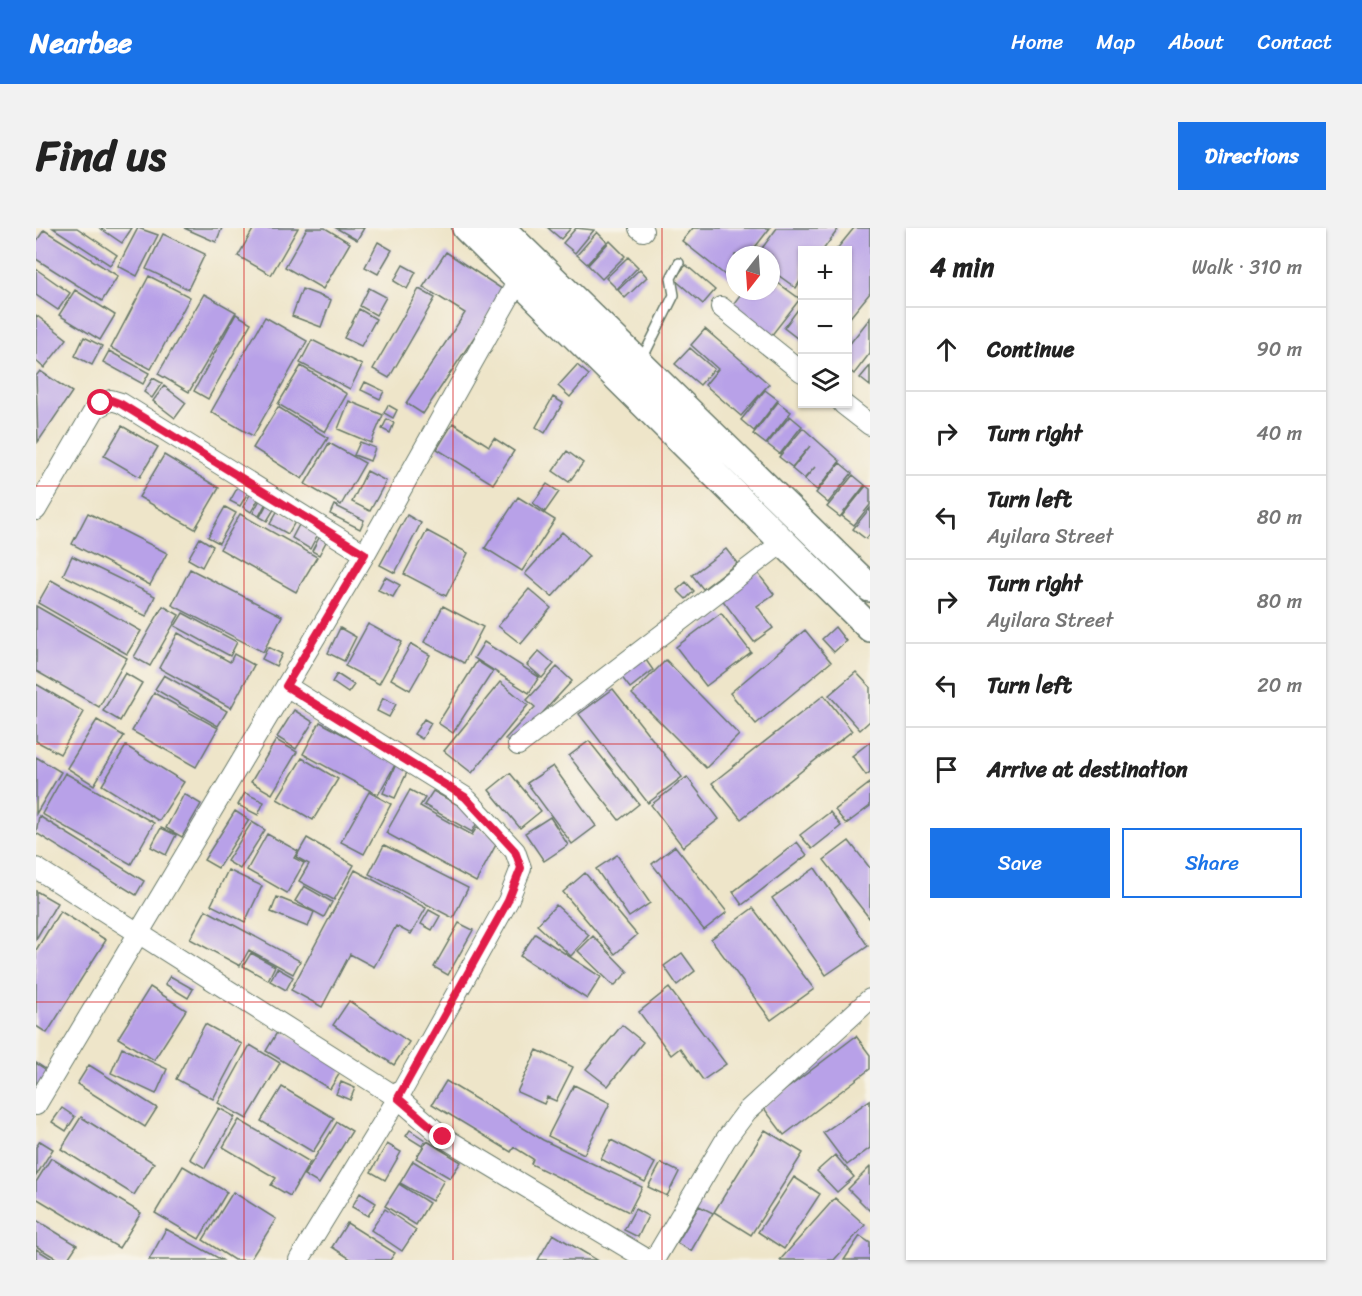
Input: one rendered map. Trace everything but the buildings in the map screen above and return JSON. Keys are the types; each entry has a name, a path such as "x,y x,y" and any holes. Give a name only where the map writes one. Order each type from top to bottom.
{"main road":[{"path":"466,228 870,628"},
{"path":"501,228 870,588"}],"street":[{"path":"36,1106 365,554 518,281"},
{"path":"721,307 798,369"},
{"path":"36,510 95,409 111,400 365,554"},
{"path":"848,408 870,425"},
{"path":"518,745 783,542"},
{"path":"286,686 465,797 515,851 521,868 508,901 398,1098 299,1260"},
{"path":"36,868 398,1098 443,1137 648,1260"},
{"path":"654,1260 726,1139 747,1111 868,1003"}],"lane":[{"path":"640,363 674,295 671,278 679,263"}],"route":[{"path":"101,403 111,400 121,404 365,554 286,686 465,797 515,851 521,868 508,901 398,1098 443,1137"}]}
